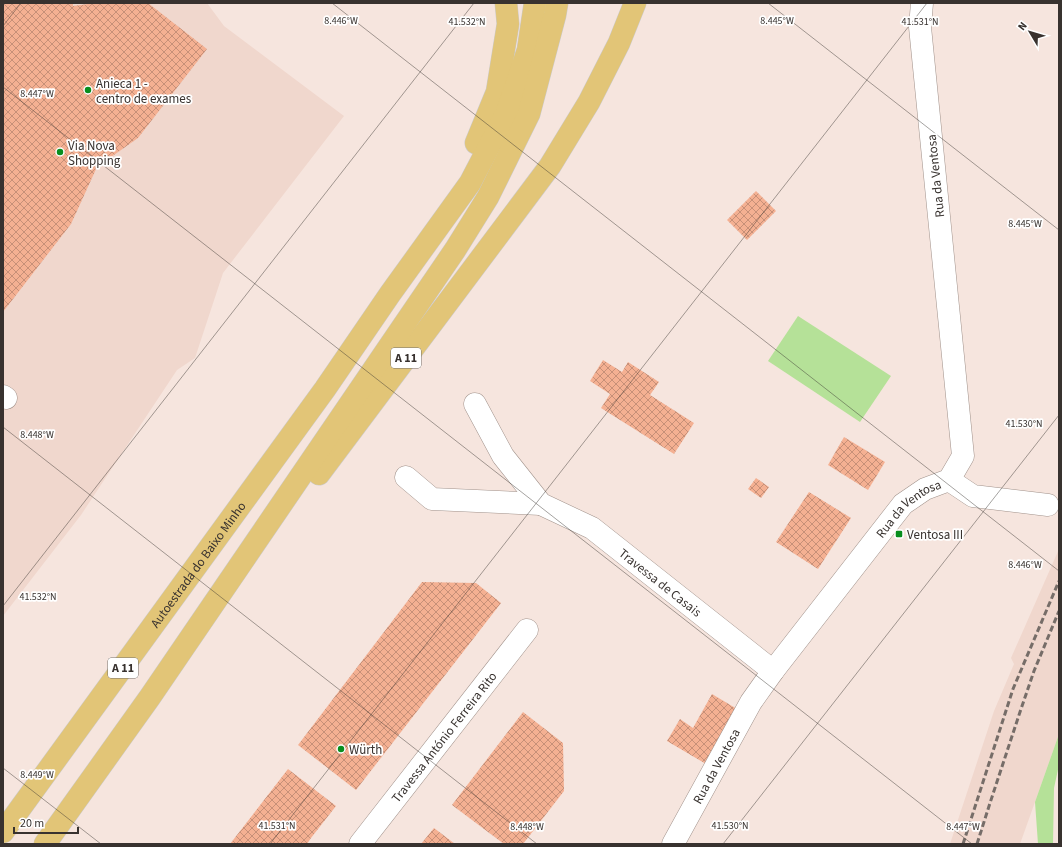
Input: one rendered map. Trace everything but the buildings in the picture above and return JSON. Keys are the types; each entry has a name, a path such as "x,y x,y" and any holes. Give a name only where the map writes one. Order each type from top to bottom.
{"highway":[{"path":"390,294 462,177 497,92 508,24 506,3"},
{"name":"A 11","path":"390,294 470,183 507,112 528,50 535,3"},
{"path":"150,697 455,250 488,197 529,114 557,3"},
{"name":"A 11","path":"45,844 150,697 550,166 589,102 619,43 635,3"},
{"name":"Autoestrada do Baixo Minho","path":"3,832 325,389 390,294"}],"street":[{"name":"Rua da Ventosa","path":"673,844 751,702 773,671 903,504 925,489 949,480 963,456 920,27 922,3"},
{"name":"Travessa de Casais","path":"475,404 503,456 541,504"},
{"name":"Travessa de Casais","path":"406,478 432,499 541,504 592,528 773,671"},
{"path":"949,480 973,496 1048,506"},
{"name":"Travessa António Ferreira Rito","path":"360,844 527,630"}],"shaded area":[{"path":"3,3 207,3 224,26 344,116 223,273 195,358 177,370 81,515 3,616"},
{"path":"1059,549 1059,734 1020,844 950,844 994,711 1014,664 1011,658"}],"green space":[{"path":"798,316 891,376 860,422 768,361"},
{"path":"1059,734 1059,765 1054,788 1053,844 1038,844 1035,802"}],"railway":[{"path":"963,844 1013,689 1059,581"},
{"path":"977,844 1034,671 1059,611"}],"place":[{"name":"Anieca 1 - centro de exames","path":"88,90"},
{"name":"Via Nova Shopping","path":"60,152"},
{"name":"Ventosa III","path":"899,534"},
{"name":"Würth","path":"341,749"}]}
